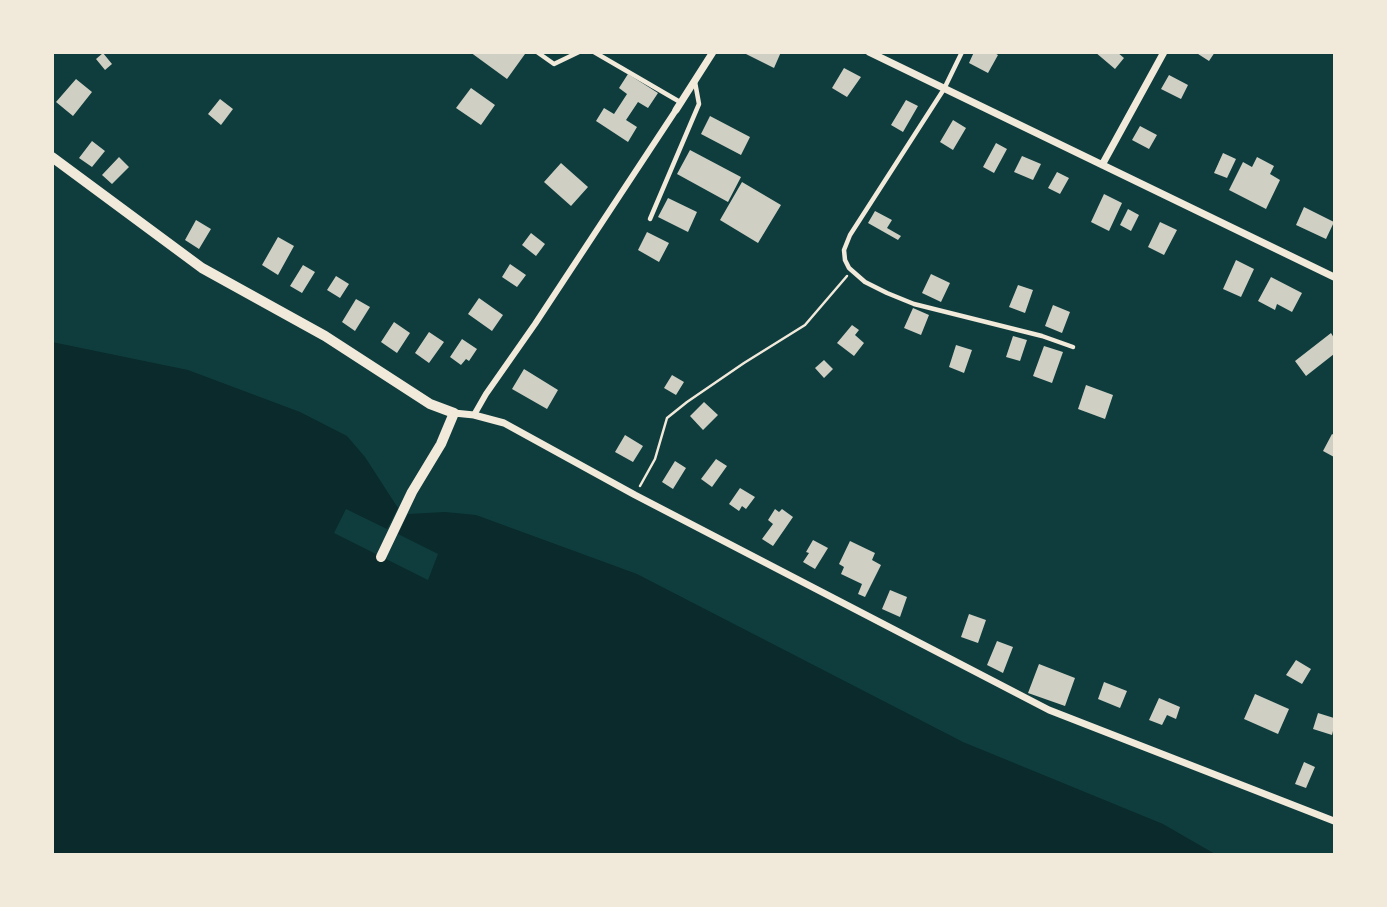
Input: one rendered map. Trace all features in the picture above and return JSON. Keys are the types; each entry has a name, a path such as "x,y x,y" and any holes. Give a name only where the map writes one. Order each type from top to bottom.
{"street":[{"path":"474,415 713,52"},
{"path":"869,52 1335,277"},
{"path":"1102,165 1164,52"},
{"path":"52,157 202,268 325,336 430,404 454,413 504,423 635,495 1049,710 1335,821"},
{"path":"381,556 412,492 441,444 454,413"}],"lane":[{"path":"537,52 554,64 579,52"},
{"path":"594,52 678,106"},
{"path":"962,52 944,89 850,235 844,250 845,260 849,268 865,282 914,304 1042,336 1073,347"},
{"path":"650,219 699,104 695,81"}],"path":[{"path":"635,495 655,459 667,418 723,377 805,325 852,271"}],"water":[{"path":"52,342 188,370 300,412 347,436 365,457 398,508 408,514 445,512 476,515 637,574 963,742 1163,824 1215,854 53,854"}],"pier":[{"path":"400,504 410,510 398,534 438,554 428,580 334,533 346,509 387,529"}],"building":[{"path":"470,52 523,52 525,54 507,79"},
{"path":"742,52 781,52 774,68"},
{"path":"974,52 993,52 998,55 988,73 969,63"},
{"path":"1095,52 1117,52 1124,58 1115,69"},
{"path":"1195,52 1215,52 1209,61"},
{"path":"103,53 112,64 105,70 96,59"},
{"path":"844,68 861,77 847,97 832,88"},
{"path":"628,74 658,93 648,108 638,102 626,120 637,127 628,142 596,121 604,108 614,114 627,94 619,88"},
{"path":"1169,75 1188,85 1181,99 1161,89"},
{"path":"76,79 92,92 73,116 56,102"},
{"path":"471,88 495,105 481,125 456,108"},
{"path":"220,99 233,109 221,125 208,114"},
{"path":"906,100 918,106 903,132 891,125"},
{"path":"710,116 750,137 741,155 701,134"},
{"path":"953,120 966,128 953,150 940,142"},
{"path":"1140,126 1157,135 1149,149 1132,140"},
{"path":"92,141 105,151 92,167 79,158"},
{"path":"996,143 1007,149 994,173 983,167"},
{"path":"690,150 741,177 728,202 677,174"},
{"path":"1223,153 1236,159 1227,178 1214,173"},
{"path":"1022,156 1041,164 1033,180 1014,172"},
{"path":"119,157 129,167 112,184 102,175"},
{"path":"1257,157 1274,166 1270,174 1280,180 1266,209 1229,190 1243,162 1252,167"},
{"path":"561,163 588,187 571,206 544,182"},
{"path":"1057,172 1069,178 1060,194 1048,188"},
{"path":"742,182 781,205 758,243 720,220"},
{"path":"1104,194 1122,203 1109,231 1091,222"},
{"path":"668,198 697,212 688,232 658,217"},
{"path":"1304,207 1334,222 1326,239 1296,225"},
{"path":"1128,209 1139,215 1131,231 1120,225"},
{"path":"875,211 892,220 887,228 901,236 898,240 868,223"},
{"path":"196,220 211,229 199,249 185,240"},
{"path":"1160,222 1177,230 1164,255 1148,247"},
{"path":"647,232 669,243 659,262 638,250"},
{"path":"531,233 545,244 536,256 522,245"},
{"path":"278,237 294,246 278,275 262,265"},
{"path":"1236,260 1254,269 1241,297 1223,289"},
{"path":"510,264 526,275 517,287 502,277"},
{"path":"303,265 315,272 302,293 290,286"},
{"path":"931,274 950,283 941,302 922,293"},
{"path":"336,276 349,284 340,298 327,290"},
{"path":"1271,277 1302,293 1292,312 1277,304 1275,310 1258,301"},
{"path":"1018,285 1033,290 1025,313 1009,307"},
{"path":"479,298 503,315 492,331 468,314"},
{"path":"356,299 370,307 355,331 342,322"},
{"path":"1053,305 1070,312 1062,333 1045,326"},
{"path":"913,308 929,315 921,335 904,328"},
{"path":"394,322 410,333 397,353 381,342"},
{"path":"852,325 859,330 855,335 864,343 854,356 837,343"},
{"path":"429,332 444,342 429,363 415,353"},
{"path":"1331,333 1334,338 1334,354 1306,376 1295,361"},
{"path":"1013,336 1027,340 1020,361 1006,357"},
{"path":"462,339 477,349 469,361 466,359 461,365 450,357"},
{"path":"956,345 972,350 964,373 949,367"},
{"path":"1044,346 1063,352 1052,383 1033,376"},
{"path":"824,360 833,369 824,378 815,368"},
{"path":"524,369 558,390 547,409 512,389"},
{"path":"672,375 684,382 676,395 664,388"},
{"path":"1086,385 1113,395 1105,419 1078,409"},
{"path":"704,402 718,415 703,430 690,416"},
{"path":"1332,434 1334,435 1334,457 1323,451"},
{"path":"625,435 643,446 633,462 615,452"},
{"path":"716,459 727,466 712,487 701,479"},
{"path":"675,461 686,468 673,489 662,482"},
{"path":"740,488 755,497 746,509 742,506 739,511 729,504"},
{"path":"775,509 779,512 782,509 793,517 773,546 762,539 773,524 768,520"},
{"path":"813,540 828,548 815,569 803,562"},
{"path":"850,541 875,553 872,560 881,565 865,597 858,594 862,584 841,574 844,567 839,564"},
{"path":"890,590 907,597 900,617 882,609"},
{"path":"969,614 986,620 978,643 961,637"},
{"path":"997,641 1013,647 1003,673 987,665"},
{"path":"1296,660 1311,669 1302,684 1286,675"},
{"path":"1039,664 1075,678 1065,706 1028,693"},
{"path":"1104,682 1127,691 1120,708 1098,699"},
{"path":"1255,694 1289,709 1278,734 1244,719"},
{"path":"1159,698 1180,707 1176,719 1167,715 1162,725 1149,720"},
{"path":"1318,713 1334,718 1332,735 1313,729"},
{"path":"1304,762 1315,767 1306,788 1295,784"}]}
